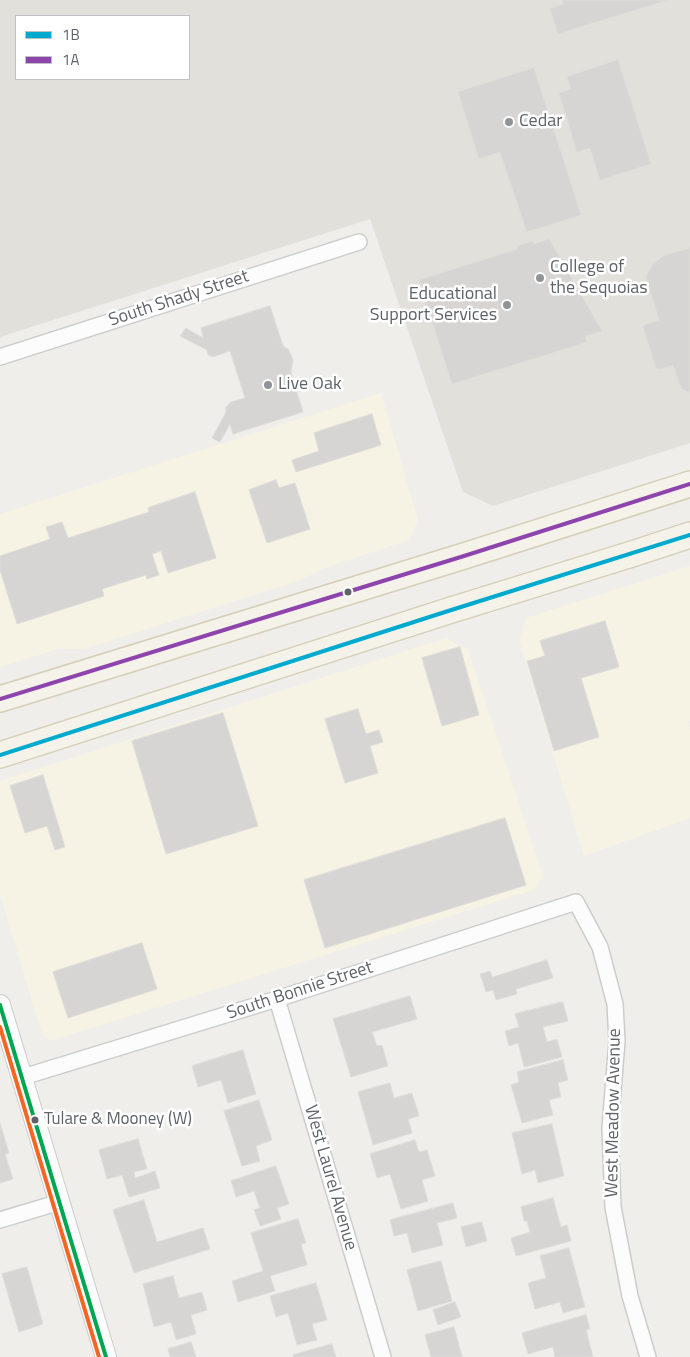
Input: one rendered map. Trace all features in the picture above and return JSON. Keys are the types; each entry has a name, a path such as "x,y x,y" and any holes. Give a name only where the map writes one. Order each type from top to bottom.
{"main road":[{"path":"0,700 690,484"},
{"path":"0,755 690,535"}],"street":[{"name":"South Shady Street","path":"0,357 359,242"},
{"name":"South Bonnie Street","path":"23,1077 277,999 576,902"},
{"name":"West Meadow Avenue","path":"576,902 600,948 615,1004 617,1041 610,1128 613,1207 630,1296 648,1357"},
{"name":"West Laurel Avenue","path":"277,999 383,1357"},
{"path":"0,1005 106,1357"},
{"path":"0,1220 60,1202"}],"shaded area":[{"name":"College of the Sequoias","path":"0,0 690,0 690,443 493,506 463,492 370,219 0,337"},
{"path":"381,393 418,520 409,540 327,567 298,581 84,649 58,649 0,667 0,514"},
{"path":"690,566 690,720 688,721 690,731 690,818 584,856 519,640 526,618"},
{"path":"446,638 468,650 543,876 533,890 50,1041 42,1034 0,894 0,781"}],"building":[{"path":"562,0 668,0 558,34 550,9 563,4"},
{"path":"618,60 651,164 600,180 590,148 577,152 559,93 571,89 567,77"},
{"name":"Cedar","path":"534,68 581,215 527,232 500,152 479,159 458,92"},
{"name":"Educational Support Services","path":"549,239 602,331 585,336 587,342 452,384 419,280 518,249 517,246 532,241 534,244"},
{"path":"690,248 690,392 681,388 673,365 660,369 656,368 643,327 659,320 646,277 648,272 663,256"},
{"name":"Live Oak","path":"270,306 283,346 288,349 293,361 291,372 303,412 233,434 230,424 220,442 212,438 226,412 226,407 231,402 245,398 230,351 213,357 208,355 207,350 180,336 186,328 203,338 201,328"},
{"path":"372,414 381,445 296,472 292,460 319,451 314,433"},
{"path":"276,480 279,488 295,483 310,529 267,543 249,490"},
{"path":"195,492 216,558 168,573 161,551 152,554 159,575 147,579 146,575 102,589 104,596 17,624 0,570 0,556 50,539 46,527 62,522 68,538 149,512 148,508"},
{"path":"605,621 619,667 581,678 599,737 554,751 527,661 545,656 540,641"},
{"path":"460,647 479,715 442,726 422,658"},
{"path":"358,709 366,734 379,730 383,742 370,746 378,773 345,783 325,719"},
{"path":"223,713 258,826 166,854 132,741"},
{"path":"43,775 65,847 55,850 47,826 25,833 10,786"},
{"path":"505,818 526,885 325,948 304,880"},
{"path":"142,943 157,989 68,1018 53,972"},
{"path":"547,960 553,978 516,989 517,994 496,1000 493,990 486,992 480,974 490,971 492,977"},
{"path":"410,996 417,1019 372,1032 377,1046 382,1045 388,1066 351,1077 333,1019"},
{"path":"563,1002 568,1021 543,1027 547,1042 557,1039 562,1057 524,1067 518,1043 509,1046 505,1031 519,1027 515,1014"},
{"path":"243,1050 256,1094 228,1103 221,1080 198,1087 192,1066"},
{"path":"563,1060 568,1080 558,1083 561,1097 549,1100 553,1115 522,1123 511,1085 519,1082 517,1072"},
{"path":"390,1083 394,1098 412,1093 419,1116 408,1119 412,1133 373,1145 358,1092"},
{"path":"259,1100 272,1140 256,1146 260,1161 242,1166 224,1111"},
{"path":"0,1123 9,1153 5,1154 13,1179 0,1183"},
{"path":"552,1124 564,1176 538,1183 535,1170 522,1174 512,1133"},
{"path":"138,1139 147,1169 134,1172 135,1178 155,1171 160,1188 129,1197 122,1175 107,1179 99,1150"},
{"path":"415,1140 419,1152 427,1150 435,1176 422,1180 428,1201 401,1209 390,1174 377,1178 370,1154"},
{"path":"276,1166 289,1204 277,1208 281,1219 260,1226 254,1210 260,1208 254,1191 236,1197 231,1181"},
{"path":"553,1198 561,1227 567,1225 571,1241 516,1256 511,1238 530,1232 527,1221 524,1221 521,1207"},
{"path":"144,1200 157,1242 203,1228 210,1249 134,1273 113,1210"},
{"path":"453,1203 457,1218 437,1223 443,1245 412,1253 407,1233 394,1236 390,1220"},
{"path":"298,1219 306,1243 301,1244 307,1265 270,1276 275,1291 238,1302 232,1281 263,1271 251,1233"},
{"path":"482,1222 487,1241 466,1247 461,1227"},
{"path":"569,1248 585,1307 563,1313 560,1302 535,1309 528,1283 546,1278 540,1256"},
{"path":"441,1261 452,1301 418,1311 407,1270"},
{"path":"27,1267 43,1324 19,1332 2,1274"},
{"path":"173,1276 179,1298 202,1292 207,1310 191,1315 196,1334 176,1340 171,1322 154,1327 143,1284"},
{"path":"316,1283 327,1320 312,1324 317,1340 297,1345 288,1313 276,1317 270,1296"},
{"path":"455,1302 461,1317 438,1325 433,1310"},
{"path":"586,1315 590,1329 586,1330 593,1357 555,1357 553,1347 528,1354 522,1333"},
{"path":"454,1327 462,1357 431,1357 425,1335"},
{"path":"191,1342 196,1357 170,1357 168,1349"},
{"path":"332,1344 336,1357 293,1357 293,1355"}],"transit line":[{"name":"1A","path":"0,699 464,556 690,484"},
{"name":"1B","path":"0,755 690,535"},
{"path":"0,1005 106,1357"},
{"path":"0,1027 99,1357"}],"place":[{"name":"Cedar","path":"509,122"},
{"name":"College of the Sequoias","path":"540,278"},
{"name":"Educational Support Services","path":"507,305"},
{"name":"Live Oak","path":"268,385"},
{"name":"Tulare & Mooney (W)","path":"35,1120"}]}
